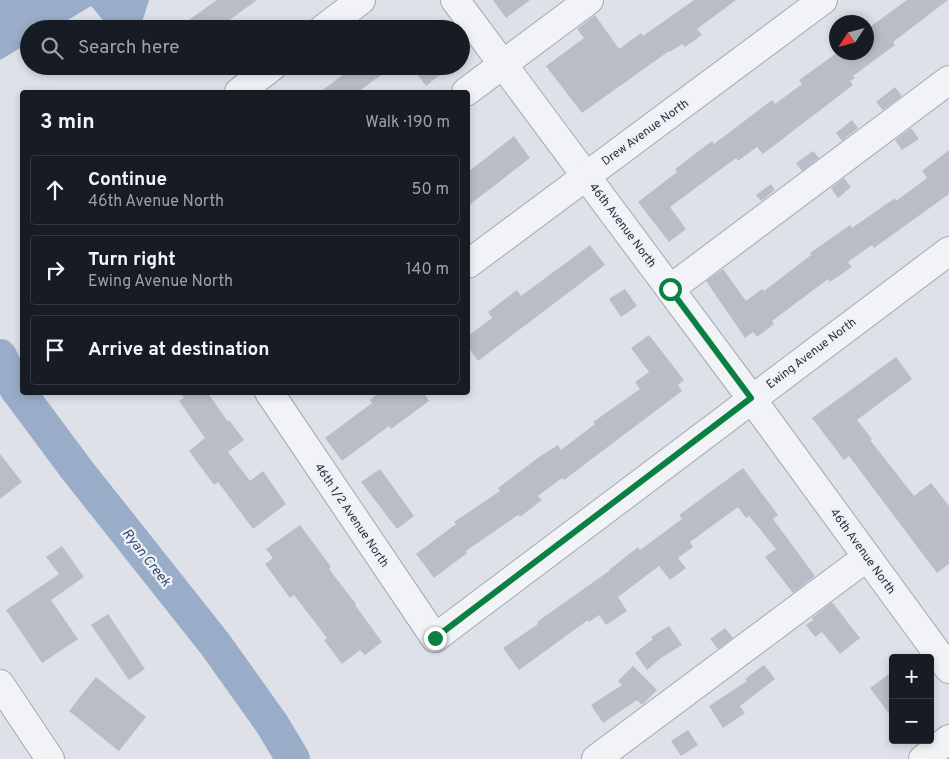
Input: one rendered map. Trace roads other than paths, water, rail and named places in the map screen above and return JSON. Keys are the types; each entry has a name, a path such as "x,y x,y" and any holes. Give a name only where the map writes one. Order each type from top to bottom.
{"street":[{"path":"335,20 361,0"},
{"name":"46th Avenue North","path":"455,0 751,398 949,669"},
{"path":"469,90 589,0"},
{"name":"Drew Avenue North","path":"470,262 823,0"},
{"path":"241,90 261,75"},
{"path":"670,289 949,80"},
{"name":"Ewing Avenue North","path":"435,638 751,398 949,251"},
{"name":"46th 1/2 Avenue North","path":"281,397 435,638"},
{"path":"596,759 867,557"},
{"path":"0,684 9,719 50,759"},
{"path":"923,759 949,739"}],"water":[{"path":"0,0 149,0 143,20 103,20 91,6 68,20 20,20 20,48 0,60"}],"waterway":[{"name":"Ryan Creek","path":"0,356 20,393"},
{"name":"Ryan Creek","path":"21,395 77,470 215,644 272,724 293,759"}]}
